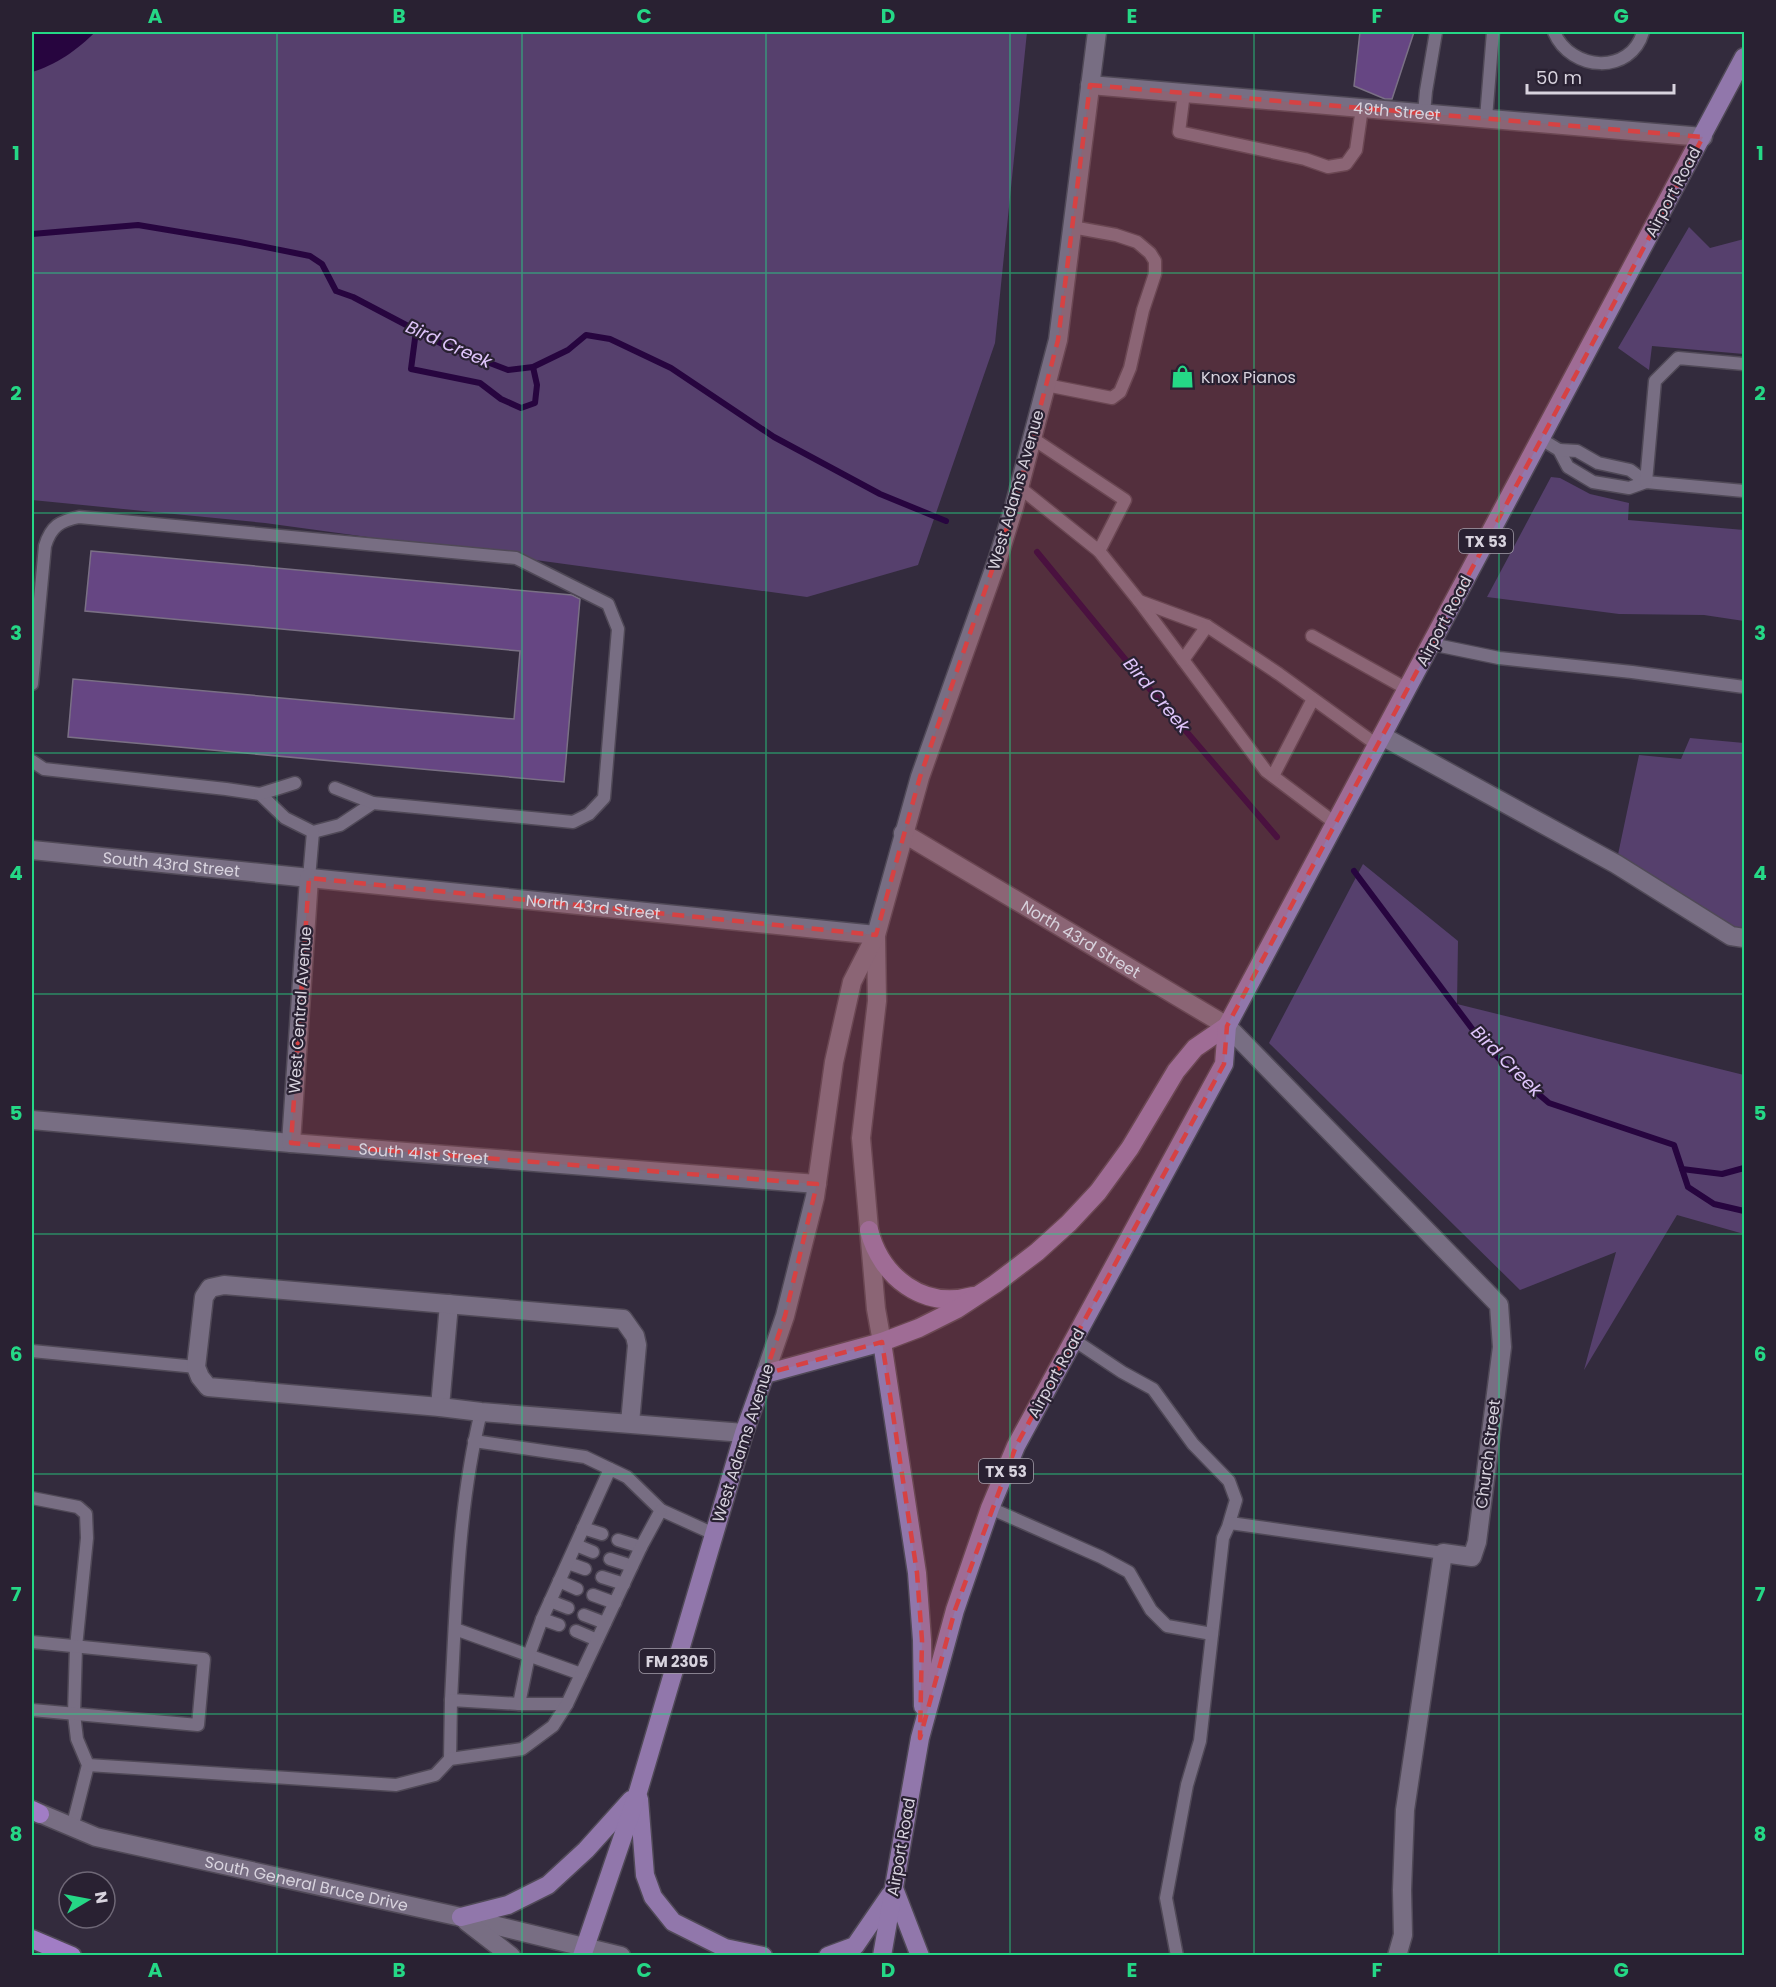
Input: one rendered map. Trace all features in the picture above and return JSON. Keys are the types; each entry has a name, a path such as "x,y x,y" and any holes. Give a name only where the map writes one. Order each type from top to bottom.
{"highway":[{"path":"32,1938 72,1956"}],"main road":[{"name":"Airport Road","path":"920,1738 955,1610 990,1508 1016,1446 1224,1064 1227,1026 1744,57"},
{"name":"Airport Road","path":"765,1374 882,1342 928,1323 957,1309 1037,1252 1098,1192 1130,1148 1176,1071 1195,1047 1227,1026"},
{"path":"869,1230 873,1245 884,1265 913,1290 947,1299 967,1298 980,1294"},
{"name":"Airport Road","path":"882,1342 917,1573 922,1640 923,1701 920,1738 882,1956"},
{"name":"West Adams Avenue","path":"584,1951 638,1791 744,1433 765,1374"},
{"path":"461,1917 508,1905 548,1885 586,1850 638,1791"},
{"path":"638,1791 645,1875 652,1897 673,1922 725,1948 763,1956"},
{"path":"828,1956 855,1946 894,1889"},
{"path":"894,1889 920,1956"}],"street":[{"name":"West Adams Avenue","path":"765,1374 785,1316 805,1242 817,1184 834,1062 852,982 876,934 920,777 998,558 1058,339 1097,32"},
{"name":"49th Street","path":"1090,85 1703,137"},
{"path":"1379,741 1616,864 1731,936 1744,938"},
{"name":"North 43rd Street","path":"903,833 1227,1026"},
{"name":"South 43rd Street","path":"32,850 309,878"},
{"name":"North 43rd Street","path":"309,878 876,934"},
{"name":"West Central Avenue","path":"291,1143 309,878"},
{"name":"West Adams Avenue","path":"876,934 877,1000 861,1138 876,1309 882,1342"},
{"name":"Church Street","path":"1227,1026 1499,1305 1502,1347 1477,1542 1472,1557 1443,1553"},
{"name":"South 41st Street","path":"32,1120 291,1143 817,1184"},
{"path":"630,1423 637,1345 635,1336 623,1319 224,1285 210,1288 204,1298 196,1367 207,1386 481,1412 744,1433"},
{"path":"440,1407 449,1304"},
{"path":"1397,1956 1403,1935 1405,1810 1443,1553"},
{"name":"South General Bruce Drive","path":"34,1811 96,1837 461,1917 584,1951 621,1956"},
{"path":"461,1917 511,1956"}],"lane":[{"path":"1425,113 1426,91 1436,32"},
{"path":"1486,118 1494,32"},
{"path":"1554,32 1563,47 1575,57 1589,63 1605,63 1633,50 1643,32"},
{"path":"1184,93 1179,132 1305,159 1328,167 1346,164 1356,150 1362,108"},
{"path":"1046,385 1112,398 1120,392 1130,368 1143,310 1155,274 1155,261 1150,252 1137,242 1116,235 1072,227"},
{"path":"1646,482 1655,381 1678,358 1744,364"},
{"path":"1032,438 1125,500 1099,550"},
{"path":"1541,439 1559,450 1577,451 1598,463 1630,470 1646,482"},
{"path":"1559,450 1568,467 1593,482 1629,488 1646,482 1744,491"},
{"path":"1019,487 1099,550 1140,601 1266,771 1335,823"},
{"path":"32,684 45,546 48,535 63,521 80,517 516,558 608,604 618,629 604,798 589,814 573,822 374,803 335,788"},
{"path":"1140,601 1207,626 1379,741"},
{"path":"1183,660 1207,626"},
{"path":"1312,636 1407,689"},
{"path":"1431,644 1498,658 1744,687"},
{"path":"1273,777 1313,699"},
{"path":"32,761 45,770 226,789 260,795 295,783"},
{"path":"260,795 285,818 313,832 340,825 374,803"},
{"path":"309,878 313,832"},
{"path":"1074,1340 1153,1389 1193,1444 1229,1480 1236,1500 1223,1538 1200,1741 1187,1785 1166,1898 1177,1956"},
{"path":"32,1351 196,1367"},
{"path":"450,1759 451,1700 462,1515 481,1412"},
{"path":"474,1441 585,1457 627,1477 661,1510 714,1534"},
{"path":"519,1704 529,1655 542,1619 610,1469"},
{"path":"32,1498 78,1507 86,1514 87,1538 76,1647 74,1714 77,1739 88,1765 72,1828"},
{"path":"990,1508 1129,1572 1151,1610 1167,1626 1212,1634"},
{"path":"88,1765 396,1785 435,1775 450,1759 522,1749 553,1726 567,1704 641,1547 661,1510"},
{"path":"1230,1523 1443,1553"},
{"path":"583,1528 602,1534"},
{"path":"618,1540 641,1547"},
{"path":"576,1545 593,1552"},
{"path":"609,1559 632,1566"},
{"path":"568,1563 585,1569"},
{"path":"602,1577 624,1584"},
{"path":"559,1581 577,1589"},
{"path":"593,1595 615,1603"},
{"path":"550,1601 568,1608"},
{"path":"585,1615 605,1623"},
{"path":"542,1619 559,1625"},
{"path":"455,1629 581,1674"},
{"path":"576,1631 597,1640"},
{"path":"32,1642 204,1659 198,1725 32,1710"},
{"path":"451,1700 567,1704"}],"highlighted area":[{"path":"1090,85 1703,137 1227,1026 1224,1064 1016,1446 955,1610 920,1738 922,1640 917,1573 882,1342 765,1374 785,1316 817,1184 291,1143 309,878 876,935 920,777 1014,507 1058,340"}],"shaded area":[{"path":"32,32 1027,32 995,343 918,565 807,597 265,523 32,500"},
{"path":"32,32 95,32 66,56 49,66 32,72"},
{"path":"1689,227 1710,248 1744,239 1744,354 1652,346 1649,370 1618,348"},
{"path":"1551,477 1560,478 1590,494 1629,503 1628,520 1744,530 1744,621 1704,615 1619,614 1487,597"},
{"path":"1690,738 1744,743 1744,938 1616,864 1639,755 1681,759"},
{"path":"1363,864 1458,941 1457,1004 1744,1075 1744,1234 1677,1215 1584,1370 1616,1252 1520,1290 1269,1043"}],"building":[{"path":"1360,32 1414,32 1392,99 1385,99 1354,86"},
{"path":"91,551 572,595 580,599 564,782 68,737 73,679 514,719 520,651 85,611"}],"waterway":[{"name":"Bird Creek","path":"32,234 138,225 310,256 322,264 336,291 353,297 448,347 508,370 533,367 568,350 586,335 610,339 671,368 774,437 880,494 946,521"},
{"path":"416,331 411,369 480,383 501,399 521,408 535,403 537,385 533,367"},
{"name":"Bird Creek","path":"1037,552 1148,687 1277,837"},
{"name":"Bird Creek","path":"1354,871 1479,1038 1511,1071 1549,1103 1674,1145 1682,1169 1722,1174 1744,1168"},
{"path":"1682,1169 1688,1187 1714,1204 1744,1211"}],"place":[{"name":"Knox Pianos","path":"1183,377"}]}
